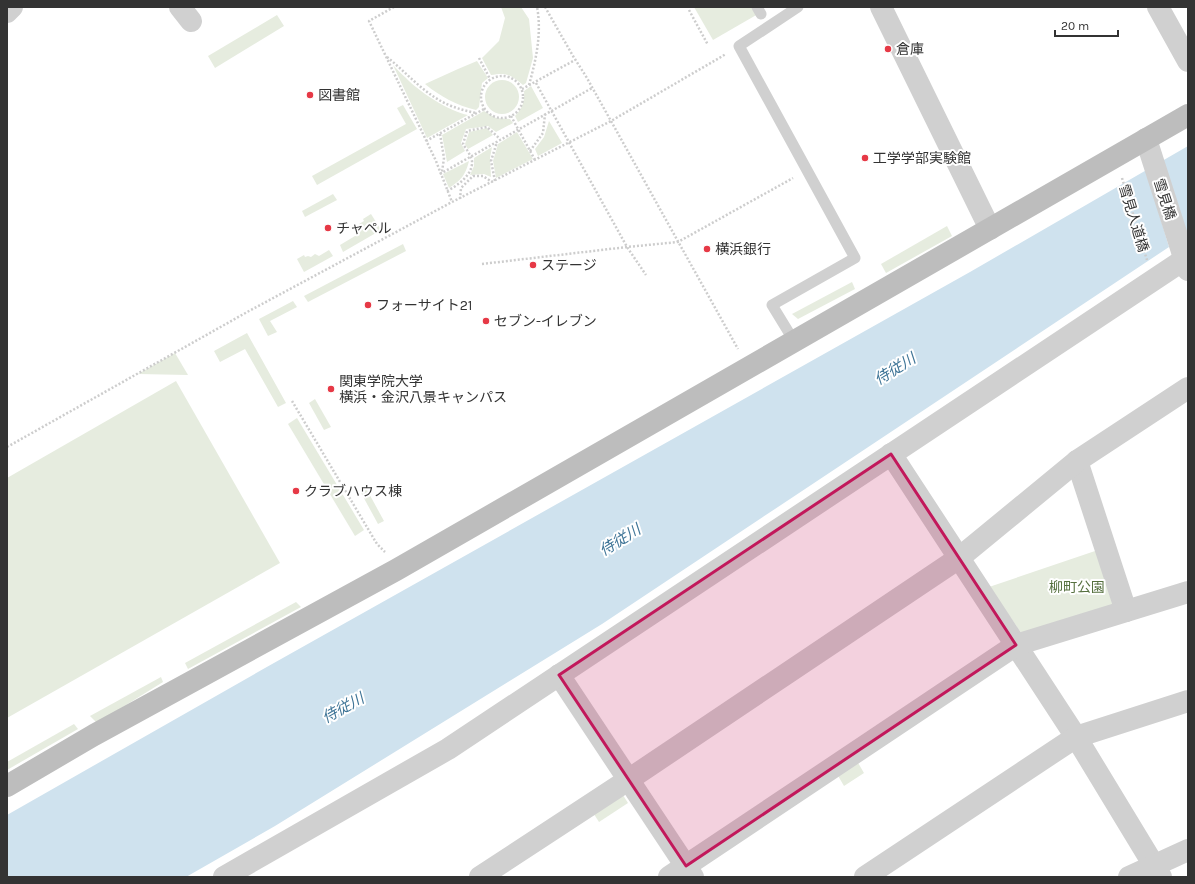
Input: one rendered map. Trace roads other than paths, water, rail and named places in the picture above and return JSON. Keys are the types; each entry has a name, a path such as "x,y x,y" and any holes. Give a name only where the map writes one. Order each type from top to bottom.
{"street":[{"path":"7,12 12,7"},
{"path":"881,7 990,228"},
{"path":"1158,7 1180,26 1188,61"},
{"path":"7,786 101,731 396,570 990,228 1149,149 1188,115"},
{"name":"雪見橋","path":"1149,149 1186,265"},
{"path":"233,875 448,749 891,454 1186,265"},
{"path":"480,877 628,780 959,558 1077,461 1188,388"},
{"path":"891,454 1076,737 1157,871"},
{"path":"1077,461 1126,611"},
{"path":"559,675 628,780 682,873 1016,645 1188,592"},
{"path":"865,877 1076,737 1188,701"},
{"path":"1129,877 1157,871 1188,850"}],"lane":[{"path":"794,341 772,305 855,258 739,46 798,7"}],"water":[{"name":"侍従川","path":"1188,146 1188,236 1147,174 1169,247 602,624 275,826 186,877 7,877 7,815 265,668 970,272"}],"place":[{"name":"倉庫","path":"888,49"},
{"name":"図書館","path":"310,95"},
{"name":"工学学部実験館","path":"865,158"},
{"name":"チャペル","path":"328,228"},
{"name":"横浜銀行","path":"707,249"},
{"name":"ステージ","path":"533,265"},
{"name":"フォーサイト21","path":"368,305"},
{"name":"セブン-イレブン","path":"486,321"},
{"name":"関東学院大学 横浜・金沢八景キャンパス","path":"331,389"},
{"name":"クラブハウス棟","path":"296,491"}],"park label":[{"name":"柳町公園","path":"1077,587"}]}
